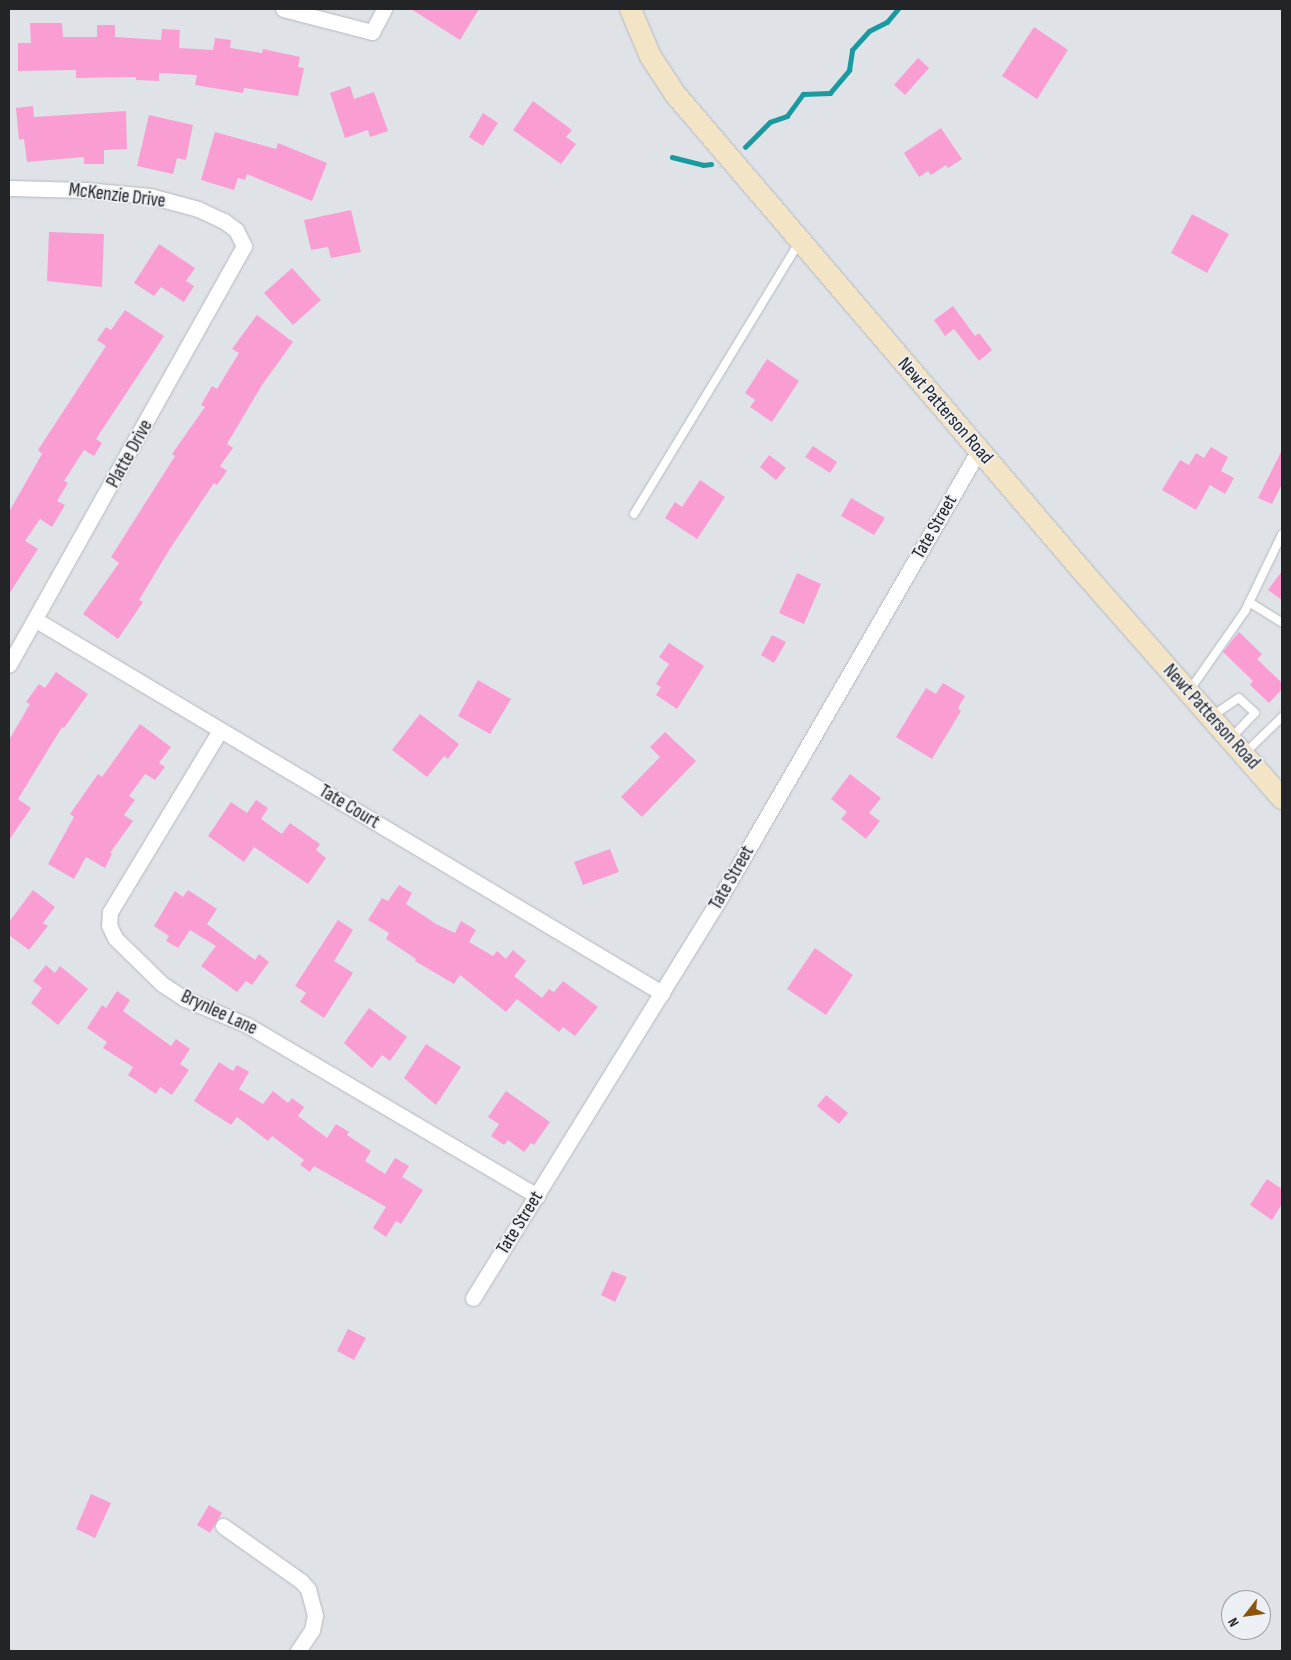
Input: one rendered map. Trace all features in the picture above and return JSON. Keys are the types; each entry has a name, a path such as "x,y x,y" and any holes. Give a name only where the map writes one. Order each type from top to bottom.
{"street":[{"path":"283,9 372,32 384,9"},
{"name":"Newt Patterson Road","path":"630,9 650,56 675,94 979,450 1282,798"},
{"name":"McKenzie Drive","path":"9,188 86,190 150,196 198,210 224,221 243,240"},
{"name":"Platte Drive","path":"9,665 244,252 243,240"},
{"name":"Tate Street","path":"473,1298 662,993 979,450"},
{"name":"Tate Court","path":"36,620 219,732 662,993"},
{"name":"Brynlee Lane","path":"219,732 110,912 109,925 115,938 162,984 185,1000 247,1025 537,1196"},
{"path":"223,1526 301,1580 308,1589 314,1615 312,1630 298,1651"}],"lane":[{"path":"634,514 800,242"},
{"path":"1188,692 1249,602 1282,534"},
{"path":"1249,602 1282,623"},
{"path":"1210,717 1239,698 1255,713 1237,746"},
{"path":"1237,746 1282,717"}],"building":[{"path":"411,9 479,9 460,40"},
{"path":"30,23 62,23 63,37 97,37 97,25 115,25 115,37 161,40 162,29 180,30 179,48 213,50 215,38 231,40 230,48 262,53 263,49 300,57 298,67 304,68 298,96 244,88 243,93 195,85 197,75 159,73 159,81 136,80 136,77 76,78 76,70 18,71 18,43 31,43"},
{"path":"1034,27 1068,50 1037,99 1002,76"},
{"path":"918,58 929,68 905,95 894,85"},
{"path":"350,86 354,99 374,92 388,131 370,137 368,130 345,138 330,93"},
{"path":"533,101 572,130 566,137 576,144 561,164 513,130"},
{"path":"33,106 34,117 126,111 127,149 104,150 104,164 84,164 84,157 27,162 24,139 19,140 16,108"},
{"path":"483,113 498,123 483,146 469,137"},
{"path":"149,115 193,125 186,160 177,158 173,174 137,166"},
{"path":"941,128 962,159 948,168 946,165 931,175 928,171 919,177 904,153"},
{"path":"215,132 276,149 278,143 327,163 312,201 247,174 245,180 238,178 234,190 201,180"},
{"path":"351,210 361,252 331,258 328,247 311,250 304,220"},
{"path":"1192,214 1229,234 1207,273 1171,253"},
{"path":"49,232 104,234 102,287 47,281"},
{"path":"159,244 195,268 186,281 194,286 184,302 161,287 154,296 134,283"},
{"path":"292,268 321,300 293,325 264,293"},
{"path":"953,306 975,336 979,333 992,350 979,361 954,329 945,336 934,320"},
{"path":"125,310 164,336 96,439 102,443 94,456 84,450 64,481 68,483 57,501 65,505 52,527 40,519 25,541 38,549 9,594 9,512 42,454 38,450 106,346 97,340 106,327 111,330"},
{"path":"257,315 293,342 262,385 227,444 233,448 220,466 227,471 217,485 214,483 171,547 139,600 143,602 118,639 83,614 119,563 111,557 175,456 172,454 205,407 201,405 212,386 217,389 239,353 232,349"},
{"path":"767,359 799,381 772,422 750,407 755,400 745,393"},
{"path":"813,446 837,462 830,473 805,457"},
{"path":"1211,447 1228,457 1221,471 1234,478 1225,494 1210,485 1196,510 1162,490 1180,460 1189,465 1196,453 1204,458"},
{"path":"1282,450 1282,484 1272,504 1258,498"},
{"path":"769,455 786,468 776,480 760,467"},
{"path":"700,480 725,497 697,539 665,518 675,502 682,507"},
{"path":"851,498 885,518 874,535 841,516"},
{"path":"1282,571 1282,600 1268,590"},
{"path":"797,573 821,584 804,624 779,613"},
{"path":"1239,632 1262,654 1257,659 1282,683 1282,689 1269,703 1250,685 1253,681 1223,652"},
{"path":"772,635 786,642 774,663 761,655"},
{"path":"669,643 704,666 677,709 656,695 661,687 656,684 669,664 659,657"},
{"path":"56,672 88,694 64,728 62,727 18,799 31,808 9,840 9,740 30,704 26,702 39,684 45,688"},
{"path":"478,680 511,699 490,734 458,716"},
{"path":"943,683 965,696 958,708 961,711 932,759 896,737 926,688 936,694"},
{"path":"420,714 459,744 448,759 444,756 427,777 392,750"},
{"path":"140,724 171,747 159,763 165,767 155,780 145,774 129,796 135,800 124,815 133,821 110,853 112,854 105,868 86,857 74,879 48,864 74,817 70,814 98,774 102,777"},
{"path":"665,732 696,761 642,817 621,797 660,757 650,747"},
{"path":"850,774 881,798 869,813 880,821 866,839 841,819 847,812 831,799"},
{"path":"256,800 268,808 261,819 282,834 290,823 320,844 316,850 326,858 308,884 254,847 244,862 208,836 231,802 247,813"},
{"path":"610,849 619,872 583,885 574,862"},
{"path":"399,885 412,893 406,904 436,924 455,933 461,921 476,930 469,942 493,956 497,951 506,959 513,950 526,961 514,976 542,998 549,989 554,992 563,981 598,1007 575,1036 563,1027 559,1032 517,999 506,1012 460,975 454,984 415,961 416,959 386,939 389,933 368,920 382,898 388,901"},
{"path":"33,890 55,907 43,923 48,926 29,950 9,935 9,922"},
{"path":"188,890 217,909 207,924 255,960 259,954 269,962 252,985 246,981 237,992 201,966 216,946 190,930 178,948 166,941 169,936 154,926 175,891 183,897"},
{"path":"338,920 353,930 334,961 353,973 324,1018 300,1002 306,993 295,986"},
{"path":"815,948 853,975 826,1015 787,989"},
{"path":"46,965 55,973 60,966 88,989 58,1025 31,1003 42,988 33,981"},
{"path":"117,991 130,1000 123,1011 171,1046 176,1039 190,1049 180,1064 189,1070 172,1095 160,1087 156,1094 128,1075 133,1067 103,1048 107,1042 87,1028 102,1005 106,1008"},
{"path":"369,1008 407,1037 390,1061 382,1055 372,1068 344,1043"},
{"path":"426,1044 461,1067 436,1105 404,1078"},
{"path":"219,1062 233,1071 237,1065 249,1072 239,1089 263,1104 273,1091 288,1103 292,1098 304,1107 298,1116 327,1138 336,1124 349,1132 347,1135 371,1151 365,1161 385,1174 395,1158 409,1166 402,1177 423,1190 401,1224 396,1221 386,1237 373,1228 386,1207 314,1166 310,1172 300,1165 304,1160 272,1136 268,1141 237,1117 231,1125 194,1101"},
{"path":"506,1091 550,1122 534,1145 531,1143 524,1152 508,1140 504,1145 491,1136 499,1124 488,1117"},
{"path":"826,1095 848,1113 839,1124 817,1106"},
{"path":"1267,1179 1282,1189 1282,1204 1272,1220 1250,1205"},
{"path":"612,1271 627,1277 615,1302 601,1295"},
{"path":"348,1329 366,1338 354,1360 337,1351"},
{"path":"91,1494 111,1503 95,1538 76,1529"},
{"path":"209,1505 222,1513 210,1533 197,1525"}],"waterway":[{"path":"745,147 770,122 787,116 803,94 830,93 849,70 852,50 869,31 887,22 898,9"},
{"path":"672,157 703,165 711,164"}]}
